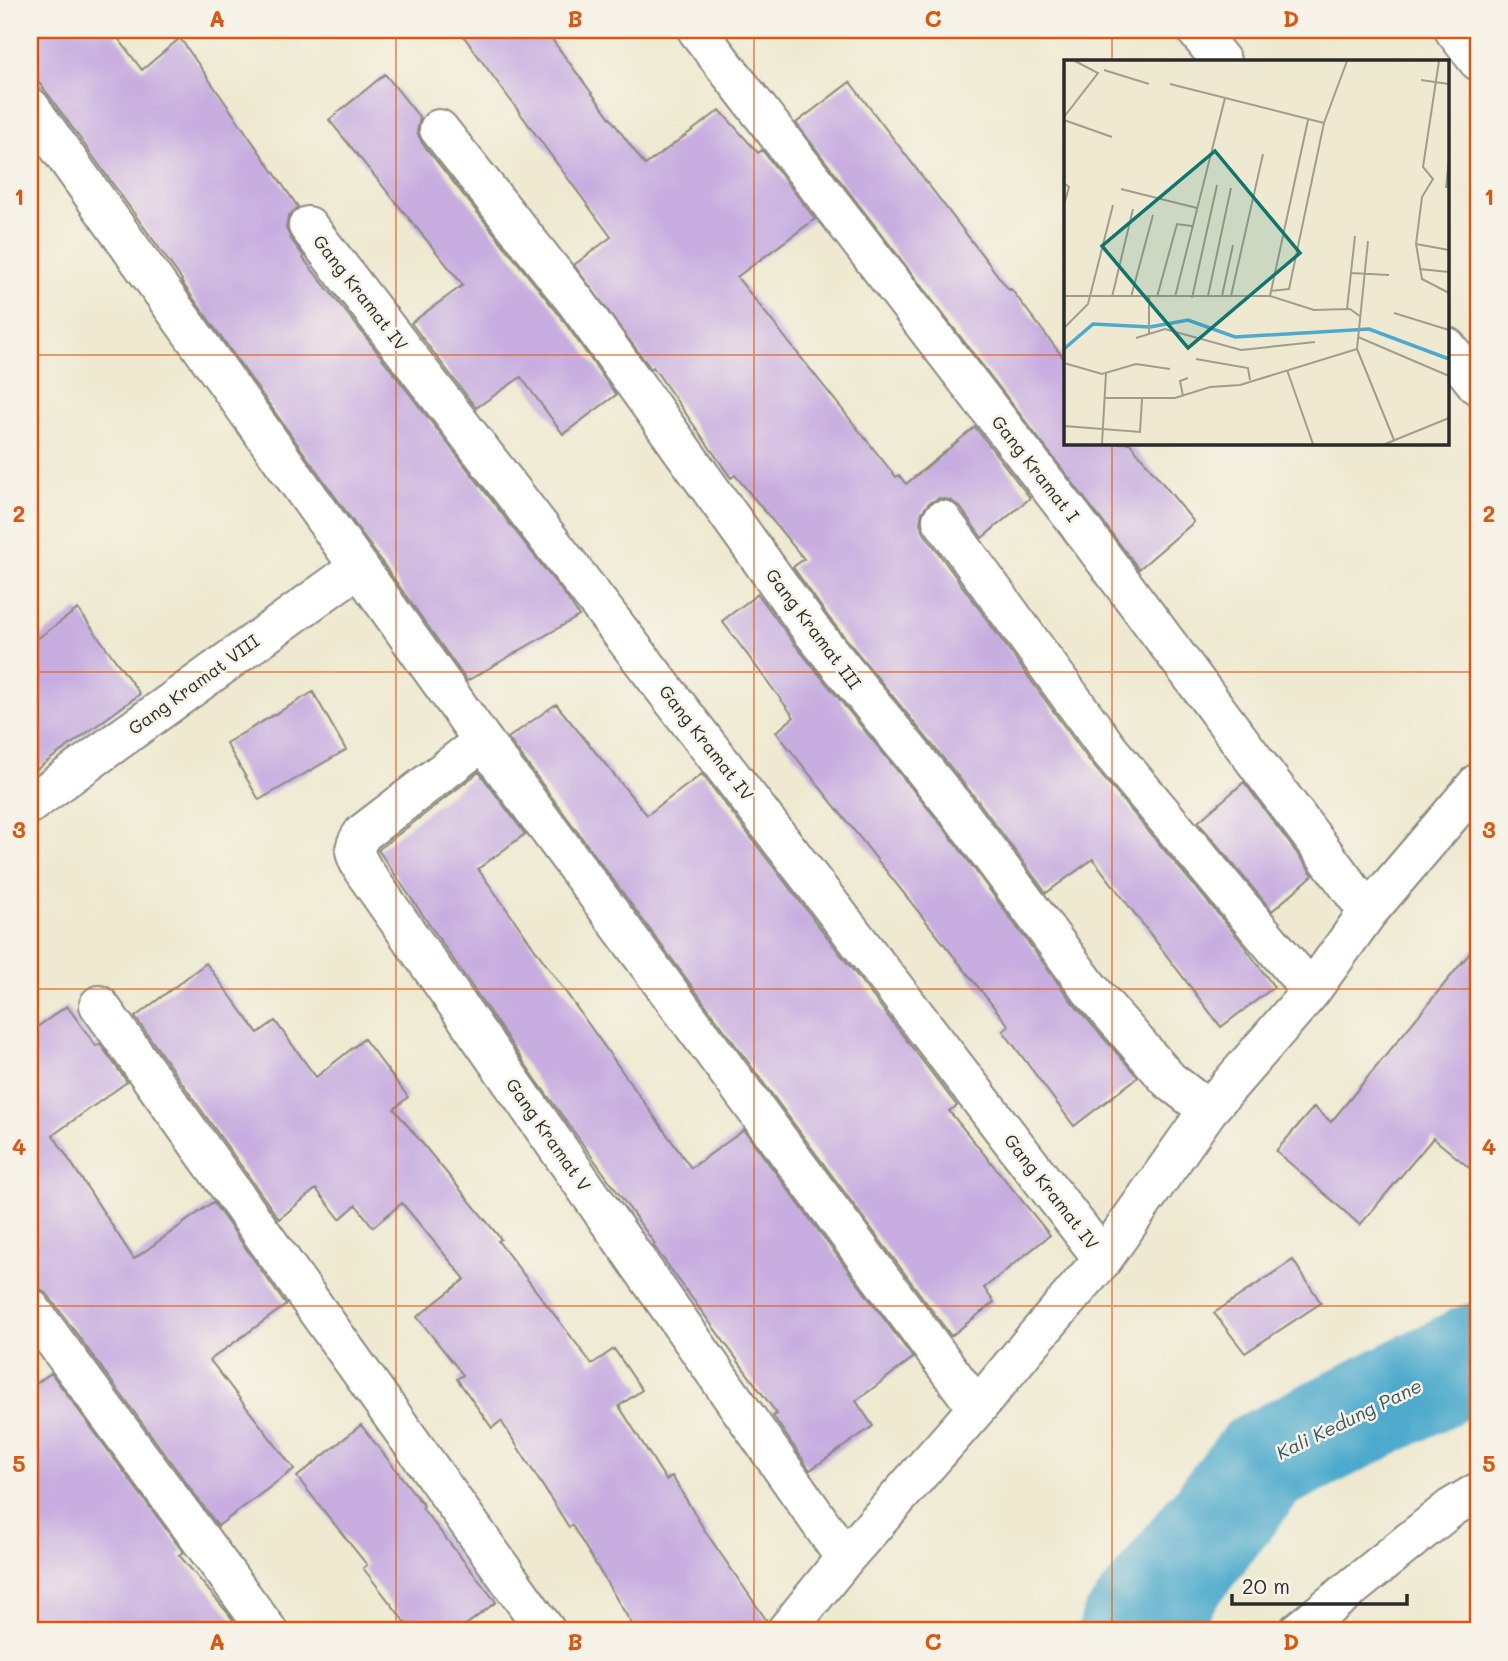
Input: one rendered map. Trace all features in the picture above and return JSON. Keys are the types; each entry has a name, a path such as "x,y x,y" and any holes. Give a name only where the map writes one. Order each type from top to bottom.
{"street":[{"name":"Gang Kramat I","path":"697,30 1069,514 1368,912"},
{"path":"1196,30 1220,60"},
{"path":"1454,30 1478,61"},
{"path":"30,107 483,741 977,1408"},
{"name":"Gang Kramat III","path":"439,129 577,303 812,631 961,815 1090,989 1169,1080 1208,1110"},
{"name":"Gang Kramat IV","path":"308,226 1103,1259"},
{"path":"1448,347 1478,386"},
{"path":"943,520 1109,750 1311,991"},
{"name":"Gang Kramat VIII","path":"30,804 359,567"},
{"name":"Gang Kramat V","path":"483,741 363,833 355,844 355,855 845,1558"},
{"path":"787,1631 845,1558 1103,1259 1208,1110 1311,991 1368,912 1478,783"},
{"path":"99,1005 546,1631"},
{"path":"30,1308 268,1631"},
{"path":"1298,1631 1451,1508 1478,1492"}],"building":[{"path":"30,30 112,30 142,70 180,38 298,207 288,217 286,228 303,258 579,616 467,681 182,280 30,72"},
{"path":"459,30 545,30 645,165 720,110 758,153 762,150 815,219 737,277 896,477 899,475 906,484 975,427 1030,498 982,538 960,507 950,500 939,498 929,503 922,512 920,523 924,533 1091,763 1240,940 1274,987 1221,1027 1093,859 1046,893 978,801 829,618 793,567 804,559 735,475 731,478 653,367 651,369 574,265 611,237"},
{"path":"385,74 420,118 417,132 422,143 560,316 616,395 563,434 521,377 476,408 411,323 463,285 329,120"},
{"path":"850,82 1064,359 1064,444 1131,444 1194,522 1139,569 796,123"},
{"path":"758,594 795,645 944,828 1072,1002 1138,1077 1074,1126 1003,1031 1009,1026 776,732 794,717 722,621"},
{"path":"78,609 140,694 30,774 30,644"},
{"path":"313,692 346,750 259,800 226,743"},
{"path":"556,704 647,815 702,774 957,1106 949,1111 1050,1235 984,1288 994,1302 951,1336 508,738"},
{"path":"479,772 525,834 478,869 691,1168 744,1130 913,1358 856,1401 873,1426 810,1470 773,1416 777,1414 653,1245 655,1244 537,1081 378,850"},
{"path":"1244,782 1313,875 1272,911 1198,822"},
{"path":"1478,943 1478,1175 1433,1138 1360,1225 1276,1151 1314,1107 1331,1122"},
{"path":"206,963 258,1033 275,1021 316,1077 364,1039 408,1097 394,1109 501,1239 498,1241 592,1364 614,1349 642,1390 619,1406 666,1480 672,1476 705,1531 767,1621 765,1631 636,1631 572,1525 569,1527 501,1421 492,1428 457,1379 463,1375 417,1317 465,1279 402,1203 373,1227 356,1205 340,1219 316,1189 279,1219 135,1017"},
{"path":"67,1006 96,1046 100,1044 127,1082 53,1135 134,1259 213,1202 286,1305 210,1360 294,1469 218,1526 48,1295 39,1288 30,1286 30,1032"},
{"path":"1293,1260 1321,1303 1245,1353 1214,1313"},
{"path":"51,1373 183,1552 179,1555 241,1631 30,1631 30,1388"},
{"path":"361,1425 496,1602 458,1631 412,1631 363,1568 367,1565 297,1477"}],"waterway":[{"name":"Kali Kedung Pane","path":"1131,1631 1263,1462 1478,1355"}]}
